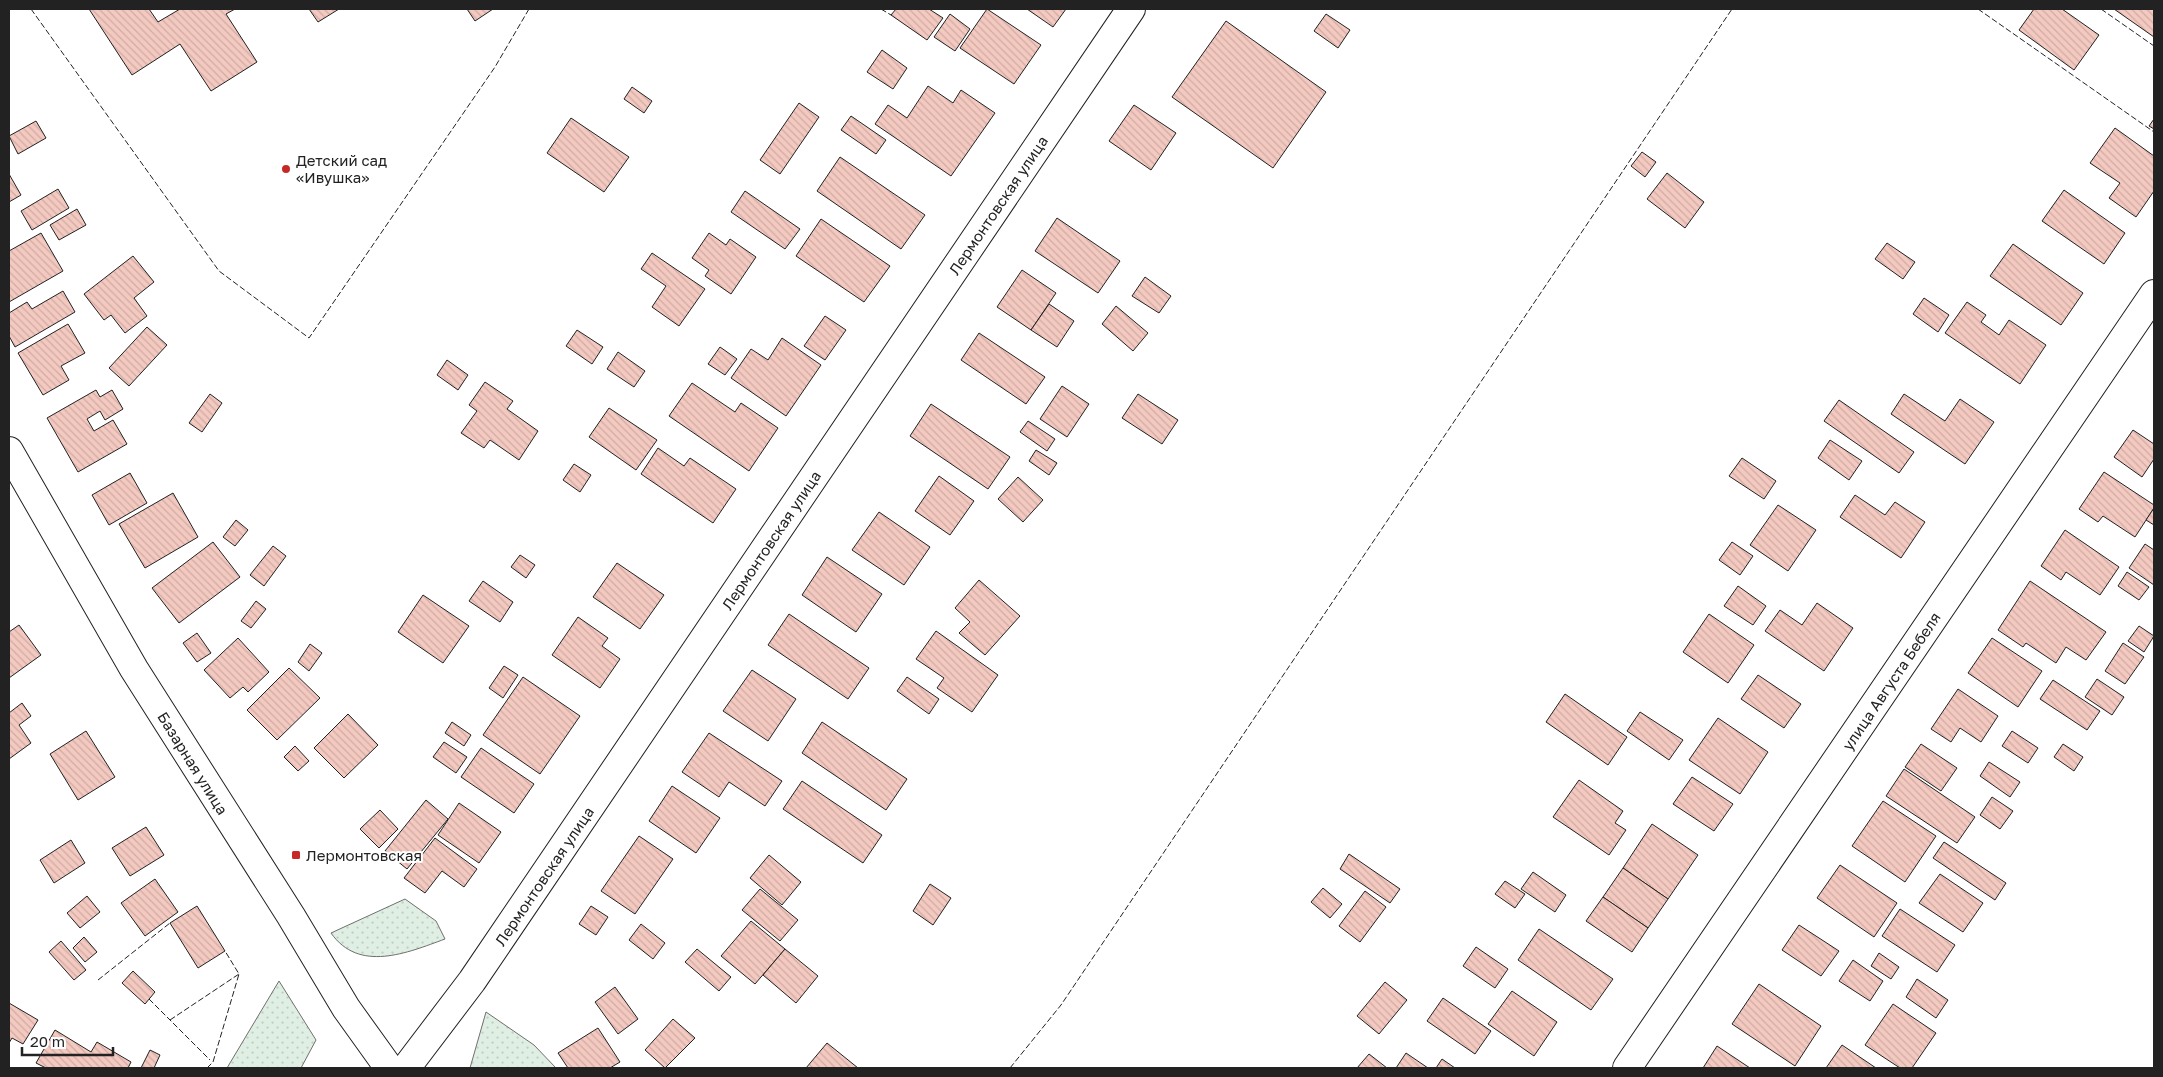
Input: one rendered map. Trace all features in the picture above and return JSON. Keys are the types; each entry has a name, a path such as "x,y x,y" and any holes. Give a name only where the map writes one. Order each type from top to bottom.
{"main road":[{"name":"Лермонтовская улица","path":"406,1068 481,968 1131,9"},
{"name":"улица Августа Бебеля","path":"1627,1068 2154,294"},
{"name":"Базарная улица","path":"9,451 134,669 291,916 346,1008 389,1068"}],"green space":[{"path":"405,899 436,921 445,939 400,954 369,956 355,953 342,945 331,933"},
{"path":"279,981 316,1040 301,1068 227,1068"},
{"path":"486,1012 534,1045 556,1068 470,1068"}],"building":[{"path":"89,9 149,9 158,22 180,9 235,9 226,14 257,62 211,91 180,44 132,75"},
{"path":"309,9 339,9 318,22"},
{"path":"467,9 493,9 475,21"},
{"path":"896,9 929,9 943,18 927,40 891,15"},
{"path":"987,9 1041,45 1014,84 960,48"},
{"path":"1027,9 1066,9 1053,27"},
{"path":"2034,9 2062,9 2099,35 2074,70 2019,30"},
{"path":"2114,9 2154,9 2154,37"},
{"path":"950,14 970,29 955,51 934,37"},
{"path":"1326,14 1350,30 1338,48 1314,31"},
{"path":"1226,21 1326,92 1273,168 1172,97"},
{"path":"882,50 907,68 893,89 867,72"},
{"path":"928,86 953,103 961,90 995,113 951,176 875,124 888,105 907,118"},
{"path":"632,87 652,101 644,113 624,99"},
{"path":"799,103 819,117 780,174 760,160"},
{"path":"1134,105 1176,133 1151,170 1109,141"},
{"path":"851,116 886,140 876,154 841,130"},
{"path":"571,118 629,157 604,192 547,153"},
{"path":"2154,119 2154,129 2149,126"},
{"path":"36,121 46,138 18,154 9,136"},
{"path":"2115,128 2154,156 2154,191 2136,217 2109,198 2120,183 2090,163"},
{"path":"1642,152 1656,162 1645,177 1631,166"},
{"path":"840,157 925,215 901,249 817,191"},
{"path":"1667,173 1704,202 1685,228 1647,199"},
{"path":"9,174 21,195 9,202"},
{"path":"58,189 69,208 32,230 21,211"},
{"path":"2064,190 2125,233 2104,264 2042,221"},
{"path":"745,191 800,229 785,249 731,212"},
{"path":"77,209 86,225 59,240 50,225"},
{"path":"1057,218 1120,261 1098,293 1035,251"},
{"path":"821,219 890,266 864,302 796,256"},
{"path":"41,233 63,271 9,302 9,251"},
{"path":"709,233 726,245 730,239 756,257 731,294 705,276 709,270 692,258"},
{"path":"1887,243 1915,262 1903,279 1875,259"},
{"path":"2013,244 2083,293 2061,325 1990,276"},
{"path":"652,253 705,289 679,326 652,307 666,286 641,269"},
{"path":"133,256 154,282 134,298 147,316 125,333 111,315 104,320 84,294"},
{"path":"1022,270 1056,293 1031,330 997,307"},
{"path":"1145,277 1171,296 1159,313 1132,296"},
{"path":"63,291 75,312 15,347 9,336 9,313 27,302 32,309"},
{"path":"1924,298 1949,315 1938,332 1913,314"},
{"path":"1967,302 1986,315 1981,322 1999,335 2009,320 2046,345 2020,384 1945,333"},
{"path":"1049,304 1074,321 1057,347 1031,330"},
{"path":"1116,306 1148,333 1133,351 1102,324"},
{"path":"825,316 846,330 825,360 804,346"},
{"path":"68,324 85,353 61,366 69,380 43,395 18,353"},
{"path":"147,327 167,345 129,386 109,368"},
{"path":"577,330 603,347 592,364 566,346"},
{"path":"979,333 1045,377 1026,404 961,360"},
{"path":"782,338 821,365 786,416 731,378 751,349 768,360"},
{"path":"720,347 737,359 725,375 708,364"},
{"path":"618,352 645,371 634,387 607,369"},
{"path":"447,360 468,375 458,390 437,375"},
{"path":"485,382 513,401 507,409 538,431 519,460 490,440 484,448 461,433 477,411 469,405"},
{"path":"692,383 735,412 741,403 778,428 749,471 669,416"},
{"path":"1062,386 1089,404 1067,437 1040,419"},
{"path":"96,390 100,397 112,390 123,409 105,420 100,411 87,419 94,431 113,420 127,444 78,472 47,418"},
{"path":"210,394 222,403 202,432 189,423"},
{"path":"1138,394 1178,420 1162,444 1122,418"},
{"path":"1904,394 1945,421 1960,399 1994,422 1965,464 1891,414"},
{"path":"1839,400 1914,452 1899,473 1824,421"},
{"path":"931,404 1010,457 988,489 910,436"},
{"path":"609,408 657,440 636,470 589,437"},
{"path":"1028,421 1055,439 1047,451 1020,432"},
{"path":"2133,430 2154,444 2154,459 2142,477 2114,457"},
{"path":"1830,440 1862,461 1849,480 1818,458"},
{"path":"658,448 684,466 690,458 736,489 713,523 641,474"},
{"path":"1036,450 1057,463 1049,475 1029,461"},
{"path":"1742,458 1776,481 1764,499 1729,476"},
{"path":"574,464 591,475 580,492 563,480"},
{"path":"2104,472 2154,505 2154,508 2135,537 2103,516 2098,522 2079,509"},
{"path":"130,473 147,503 109,525 92,495"},
{"path":"939,476 974,501 950,535 915,511"},
{"path":"1018,477 1043,500 1023,522 998,499"},
{"path":"173,493 198,537 145,568 119,524"},
{"path":"1855,495 1885,515 1895,502 1925,522 1901,558 1840,517"},
{"path":"1778,505 1816,530 1788,571 1750,545"},
{"path":"2154,508 2154,525 2146,520"},
{"path":"879,512 930,547 904,585 852,550"},
{"path":"236,520 248,530 235,546 223,537"},
{"path":"2065,530 2119,567 2100,595 2066,572 2061,580 2041,566"},
{"path":"213,542 240,577 179,623 152,588"},
{"path":"1732,542 1753,556 1740,575 1719,560"},
{"path":"2145,544 2154,550 2154,585 2129,568"},
{"path":"273,546 286,556 264,586 250,575"},
{"path":"520,555 535,565 526,578 511,567"},
{"path":"827,557 882,594 856,632 802,595"},
{"path":"617,563 664,595 640,629 593,597"},
{"path":"2127,572 2149,587 2139,600 2118,586"},
{"path":"979,580 1020,616 985,655 959,633 970,622 955,608"},
{"path":"483,581 513,602 500,622 469,601"},
{"path":"2030,581 2106,632 2086,660 2066,647 2056,663 2026,643 2023,647 1998,630"},
{"path":"1738,586 1766,606 1753,625 1724,606"},
{"path":"423,595 469,626 443,663 398,632"},
{"path":"256,601 266,609 251,628 241,621"},
{"path":"1817,603 1853,628 1824,671 1765,631 1780,610 1802,625"},
{"path":"789,614 869,668 848,699 768,645"},
{"path":"1709,614 1754,645 1728,683 1683,652"},
{"path":"578,617 608,638 602,646 620,659 600,688 552,655"},
{"path":"19,625 41,655 9,678 9,632"},
{"path":"2139,626 2154,636 2144,652 2128,641"},
{"path":"936,631 998,675 972,712 937,688 944,678 916,659"},
{"path":"197,633 211,653 197,662 183,643"},
{"path":"238,638 269,672 248,692 243,687 230,698 204,670"},
{"path":"1992,638 2042,671 2018,707 1968,673"},
{"path":"2123,643 2144,657 2125,684 2105,671"},
{"path":"310,644 322,653 309,671 298,662"},
{"path":"504,666 518,675 503,698 489,688"},
{"path":"289,668 320,698 277,740 247,710"},
{"path":"752,670 796,699 768,741 723,711"},
{"path":"1758,675 1801,704 1784,728 1741,699"},
{"path":"523,677 580,716 540,774 483,735"},
{"path":"907,677 939,699 929,714 897,691"},
{"path":"2097,679 2124,697 2112,715 2085,697"},
{"path":"2053,680 2100,711 2087,730 2040,699"},
{"path":"1958,689 1998,716 1981,742 1960,728 1951,742 1931,729"},
{"path":"1565,694 1627,737 1608,765 1546,722"},
{"path":"22,703 31,716 19,725 31,743 9,759 9,713"},
{"path":"1640,712 1683,740 1669,760 1627,731"},
{"path":"348,714 378,745 344,778 314,748"},
{"path":"1718,718 1768,752 1740,794 1689,760"},
{"path":"452,722 471,735 464,746 445,733"},
{"path":"822,722 907,779 886,810 802,753"},
{"path":"86,731 115,777 78,800 50,754"},
{"path":"2012,731 2038,748 2028,763 2002,746"},
{"path":"709,733 782,781 765,806 729,782 719,797 682,772"},
{"path":"444,742 467,757 456,773 433,757"},
{"path":"1921,744 1957,768 1941,791 1905,767"},
{"path":"2063,744 2083,757 2074,771 2054,757"},
{"path":"295,746 309,761 298,771 284,757"},
{"path":"481,748 534,784 514,813 461,777"},
{"path":"1989,762 2020,782 2010,797 1980,776"},
{"path":"1904,769 1975,817 1957,843 1886,796"},
{"path":"1692,777 1733,804 1714,831 1673,804"},
{"path":"1579,780 1623,811 1615,823 1626,830 1609,855 1553,817"},
{"path":"802,781 882,835 863,863 783,809"},
{"path":"672,786 720,818 696,853 649,821"},
{"path":"1992,797 2013,811 2000,829 1980,815"},
{"path":"426,800 448,819 407,869 385,851"},
{"path":"1883,801 1936,836 1905,882 1852,846"},
{"path":"459,803 501,832 479,863 438,835"},
{"path":"380,810 398,829 379,848 360,829"},
{"path":"1652,824 1698,855 1668,899 1623,868"},
{"path":"146,827 164,855 130,876 112,848"},
{"path":"639,836 673,859 635,914 601,891"},
{"path":"435,838 477,869 464,887 442,871 425,893 404,878"},
{"path":"71,840 85,863 54,883 40,860"},
{"path":"1944,842 2006,883 1995,900 1933,858"},
{"path":"1349,854 1400,889 1390,903 1340,869"},
{"path":"769,855 801,882 782,905 750,878"},
{"path":"1840,865 1897,903 1874,937 1817,898"},
{"path":"1623,868 1668,899 1648,928 1603,897"},
{"path":"1533,872 1566,895 1555,912 1521,889"},
{"path":"1940,874 1983,903 1963,932 1919,903"},
{"path":"155,879 178,912 145,936 121,903"},
{"path":"1505,881 1525,894 1515,908 1495,894"},
{"path":"930,884 951,898 933,925 913,911"},
{"path":"1323,888 1342,904 1330,918 1311,902"},
{"path":"760,889 798,920 780,941 742,910"},
{"path":"1365,891 1386,907 1360,942 1339,926"},
{"path":"87,896 100,912 80,928 67,913"},
{"path":"1603,897 1648,928 1632,952 1586,921"},
{"path":"197,906 225,951 198,968 170,923"},
{"path":"591,906 608,917 596,935 579,924"},
{"path":"1900,909 1955,945 1937,972 1882,936"},
{"path":"751,921 785,949 755,984 721,956"},
{"path":"641,924 665,943 653,959 629,940"},
{"path":"1799,925 1839,951 1821,976 1782,950"},
{"path":"1539,929 1613,979 1591,1010 1518,960"},
{"path":"84,937 97,952 85,962 73,948"},
{"path":"61,941 86,970 74,980 49,952"},
{"path":"1476,947 1508,969 1495,988 1463,966"},
{"path":"697,949 731,977 719,991 685,962"},
{"path":"785,949 818,976 796,1003 763,975"},
{"path":"1879,953 1899,967 1891,979 1871,966"},
{"path":"1853,960 1883,981 1870,1001 1839,981"},
{"path":"133,971 155,992 145,1004 122,983"},
{"path":"1917,979 1948,1000 1936,1018 1906,997"},
{"path":"1385,982 1407,1000 1379,1034 1357,1016"},
{"path":"1759,984 1821,1026 1795,1066 1732,1024"},
{"path":"615,987 638,1019 618,1034 595,1002"},
{"path":"1512,991 1557,1022 1534,1056 1488,1024"},
{"path":"1443,998 1491,1031 1475,1054 1427,1021"},
{"path":"9,1003 38,1020 23,1044 12,1038 9,1043"},
{"path":"1893,1004 1936,1033 1912,1068 1900,1068 1865,1045"},
{"path":"673,1019 695,1038 665,1068 645,1050"},
{"path":"598,1028 620,1062 610,1068 568,1068 558,1053"},
{"path":"55,1030 91,1052 97,1042 131,1062 128,1068 46,1068 36,1063"},
{"path":"827,1043 858,1068 806,1068"},
{"path":"1842,1045 1876,1068 1826,1068"},
{"path":"1717,1046 1750,1068 1703,1068"},
{"path":"150,1050 160,1055 154,1068 141,1068"},
{"path":"1406,1053 1428,1068 1396,1068"},
{"path":"1369,1054 1387,1068 1357,1068"},
{"path":"1442,1059 1455,1068 1436,1068"}],"fence":[{"path":"31,9 219,271 309,338 495,67 529,9"},
{"path":"881,9 891,15"},
{"path":"1010,1068 1061,1005 1732,9"},
{"path":"1978,9 2154,132"},
{"path":"2101,9 2154,46"},
{"path":"98,980 170,923"},
{"path":"207,1068 213,1062 239,974 225,951"},
{"path":"170,1020 239,974"},
{"path":"149,999 210,1060"}],"place":[{"name":"Детский сад «Ивушка»","path":"286,169"},
{"name":"Лермонтовская","path":"296,855"}]}
